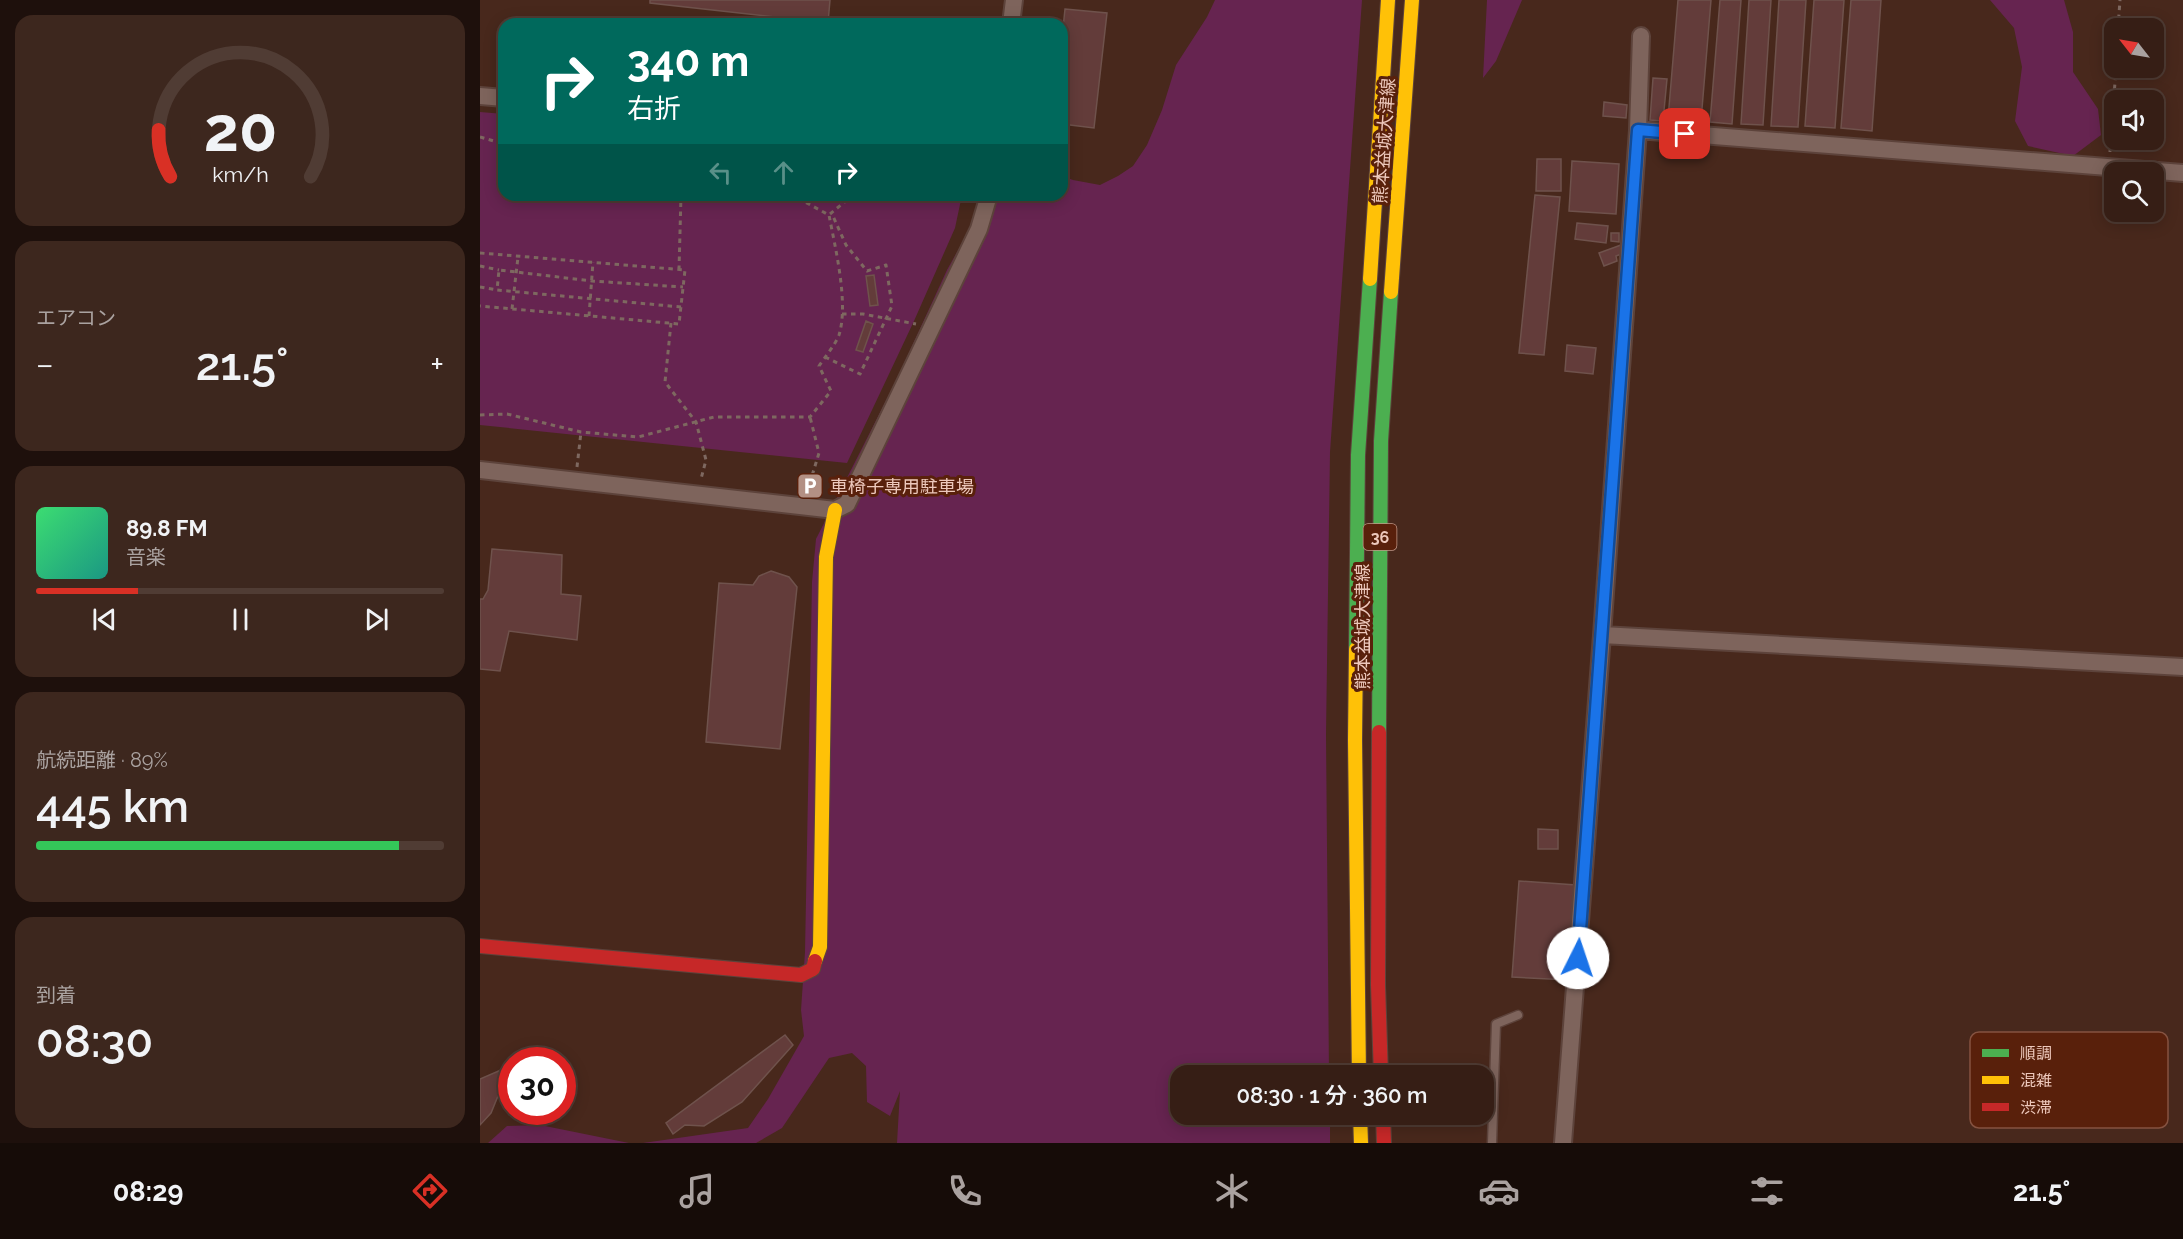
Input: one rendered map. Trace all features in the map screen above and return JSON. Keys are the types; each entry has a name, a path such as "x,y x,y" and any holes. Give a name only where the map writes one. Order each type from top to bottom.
{"main road":[{"name":"熊本益城大津線","path":"1359,1065 1355,751 1358,455 1388,0"},
{"name":"熊本益城大津線","path":"1381,1065 1378,985 1381,441 1412,0"},
{"path":"480,946 801,975 813,969 820,947 826,557 835,510"},
{"path":"1360,1125 1361,1143"},
{"path":"1383,1125 1384,1143"}],"street":[{"path":"1012,18 1014,0"},
{"path":"1563,1143 1638,130 1641,36"},
{"path":"480,96 498,98"},
{"path":"1638,130 2104,168"},
{"path":"2164,172 2183,173"},
{"path":"480,470 835,510 847,504 980,229 987,201"},
{"path":"1602,635 2183,667"}],"lane":[{"path":"1492,1143 1496,1024 1518,1015"}],"path":[{"path":"2119,18 2120,0"},
{"path":"2109,162 2115,78"},
{"path":"480,137 498,142"},
{"path":"679,270 681,201"},
{"path":"804,201 831,214 846,245 867,271 886,265 892,306 860,374 825,357"},
{"path":"831,214 846,201"},
{"path":"810,417 831,391 819,366 838,336 842,314 839,270 831,214"},
{"path":"480,253 685,270 679,324 480,306"},
{"path":"512,309 518,256"},
{"path":"589,316 593,262"},
{"path":"480,266 592,281 683,287"},
{"path":"497,290 499,270"},
{"path":"480,288 681,307"},
{"path":"842,314 863,314 918,325"},
{"path":"671,323 665,382 696,422 706,460 700,484"},
{"path":"480,415 507,414 581,432 638,437 714,417 810,417"},
{"path":"806,494 819,453 810,417"},
{"path":"576,472 581,432"}],"shaded area":[{"path":"1215,0 1362,0 1330,452 1326,734 1329,1065 1170,1065 1170,1125 1330,1125 1330,1143 897,1143 900,1091 890,1116 867,1102 866,1066 852,1053 829,1058 782,1128 756,1143 643,1143 748,1128 768,1099 804,1036 801,1010 805,952 812,582 816,539 896,381 947,270 986,201 1068,201 1068,178 1100,185 1133,166 1147,145 1162,110 1176,65 1207,17"},
{"path":"1487,0 1522,0 1496,61 1483,78"},
{"path":"1990,0 2064,0 2073,32 2073,72 2098,109 2101,135 2073,156 2028,146 2015,121 2022,67 2014,28"},
{"path":"480,112 498,114 498,201 961,201 955,228 847,463 480,425"},
{"path":"540,1125 629,1143 488,1143 507,1126"}],"building":[{"path":"650,0 830,0 828,18 784,18 650,3"},
{"path":"1678,0 1711,0 1701,121 1668,119"},
{"path":"1720,0 1741,0 1732,124 1710,122"},
{"path":"1749,0 1771,0 1763,125 1741,124"},
{"path":"1779,0 1806,0 1798,127 1771,126"},
{"path":"1814,0 1844,0 1835,128 1805,126"},
{"path":"1851,0 1881,0 1872,131 1841,128"},
{"path":"1065,9 1107,13 1094,128 1068,125 1068,18 1064,18"},
{"path":"1653,78 1667,79 1663,121 1650,120"},
{"path":"1604,102 1627,105 1626,118 1603,116"},
{"path":"1537,159 1561,159 1561,191 1536,191"},
{"path":"1572,161 1619,164 1616,214 1569,211"},
{"path":"1535,195 1560,197 1544,355 1519,353"},
{"path":"1577,223 1608,226 1606,243 1575,239"},
{"path":"1611,233 1619,233 1619,242 1611,241"},
{"path":"1621,245 1624,253 1616,256 1617,261 1604,266 1599,253"},
{"path":"874,275 878,305 870,306 866,276"},
{"path":"866,321 873,324 863,352 856,350"},
{"path":"1567,345 1596,348 1593,374 1565,371"},
{"path":"492,549 562,555 561,594 581,596 577,640 509,631 500,671 480,669 480,599 483,599 488,590"},
{"path":"771,571 789,577 797,587 780,749 706,742 719,583 753,585 759,576"},
{"path":"1538,829 1558,830 1558,849 1538,849"},
{"path":"1519,881 1576,885 1569,980 1512,977"},
{"path":"785,1035 793,1045 742,1102 704,1126 685,1125 673,1134 666,1123"},
{"path":"498,1071 498,1096 491,1113 480,1125 480,1079"}],"traffic: fast":[{"path":"1356,649 1358,455 1370,279"},
{"path":"1379,732 1381,441 1391,292"}],"traffic: slow":[{"path":"1370,279 1388,0"},
{"path":"1391,292 1412,0"},
{"path":"815,961 820,947 826,557 835,510"},
{"path":"1356,649 1359,1065"},
{"path":"1360,1125 1361,1143"}],"traffic: jam":[{"path":"1379,732 1378,985 1381,1065"},
{"path":"480,946 801,975 813,969 815,961"},
{"path":"1383,1125 1384,1143"}],"place":[{"name":"車椅子専用駐車場","path":"810,486"}],"route":[{"path":"1578,958 1638,130 1685,134"}]}
